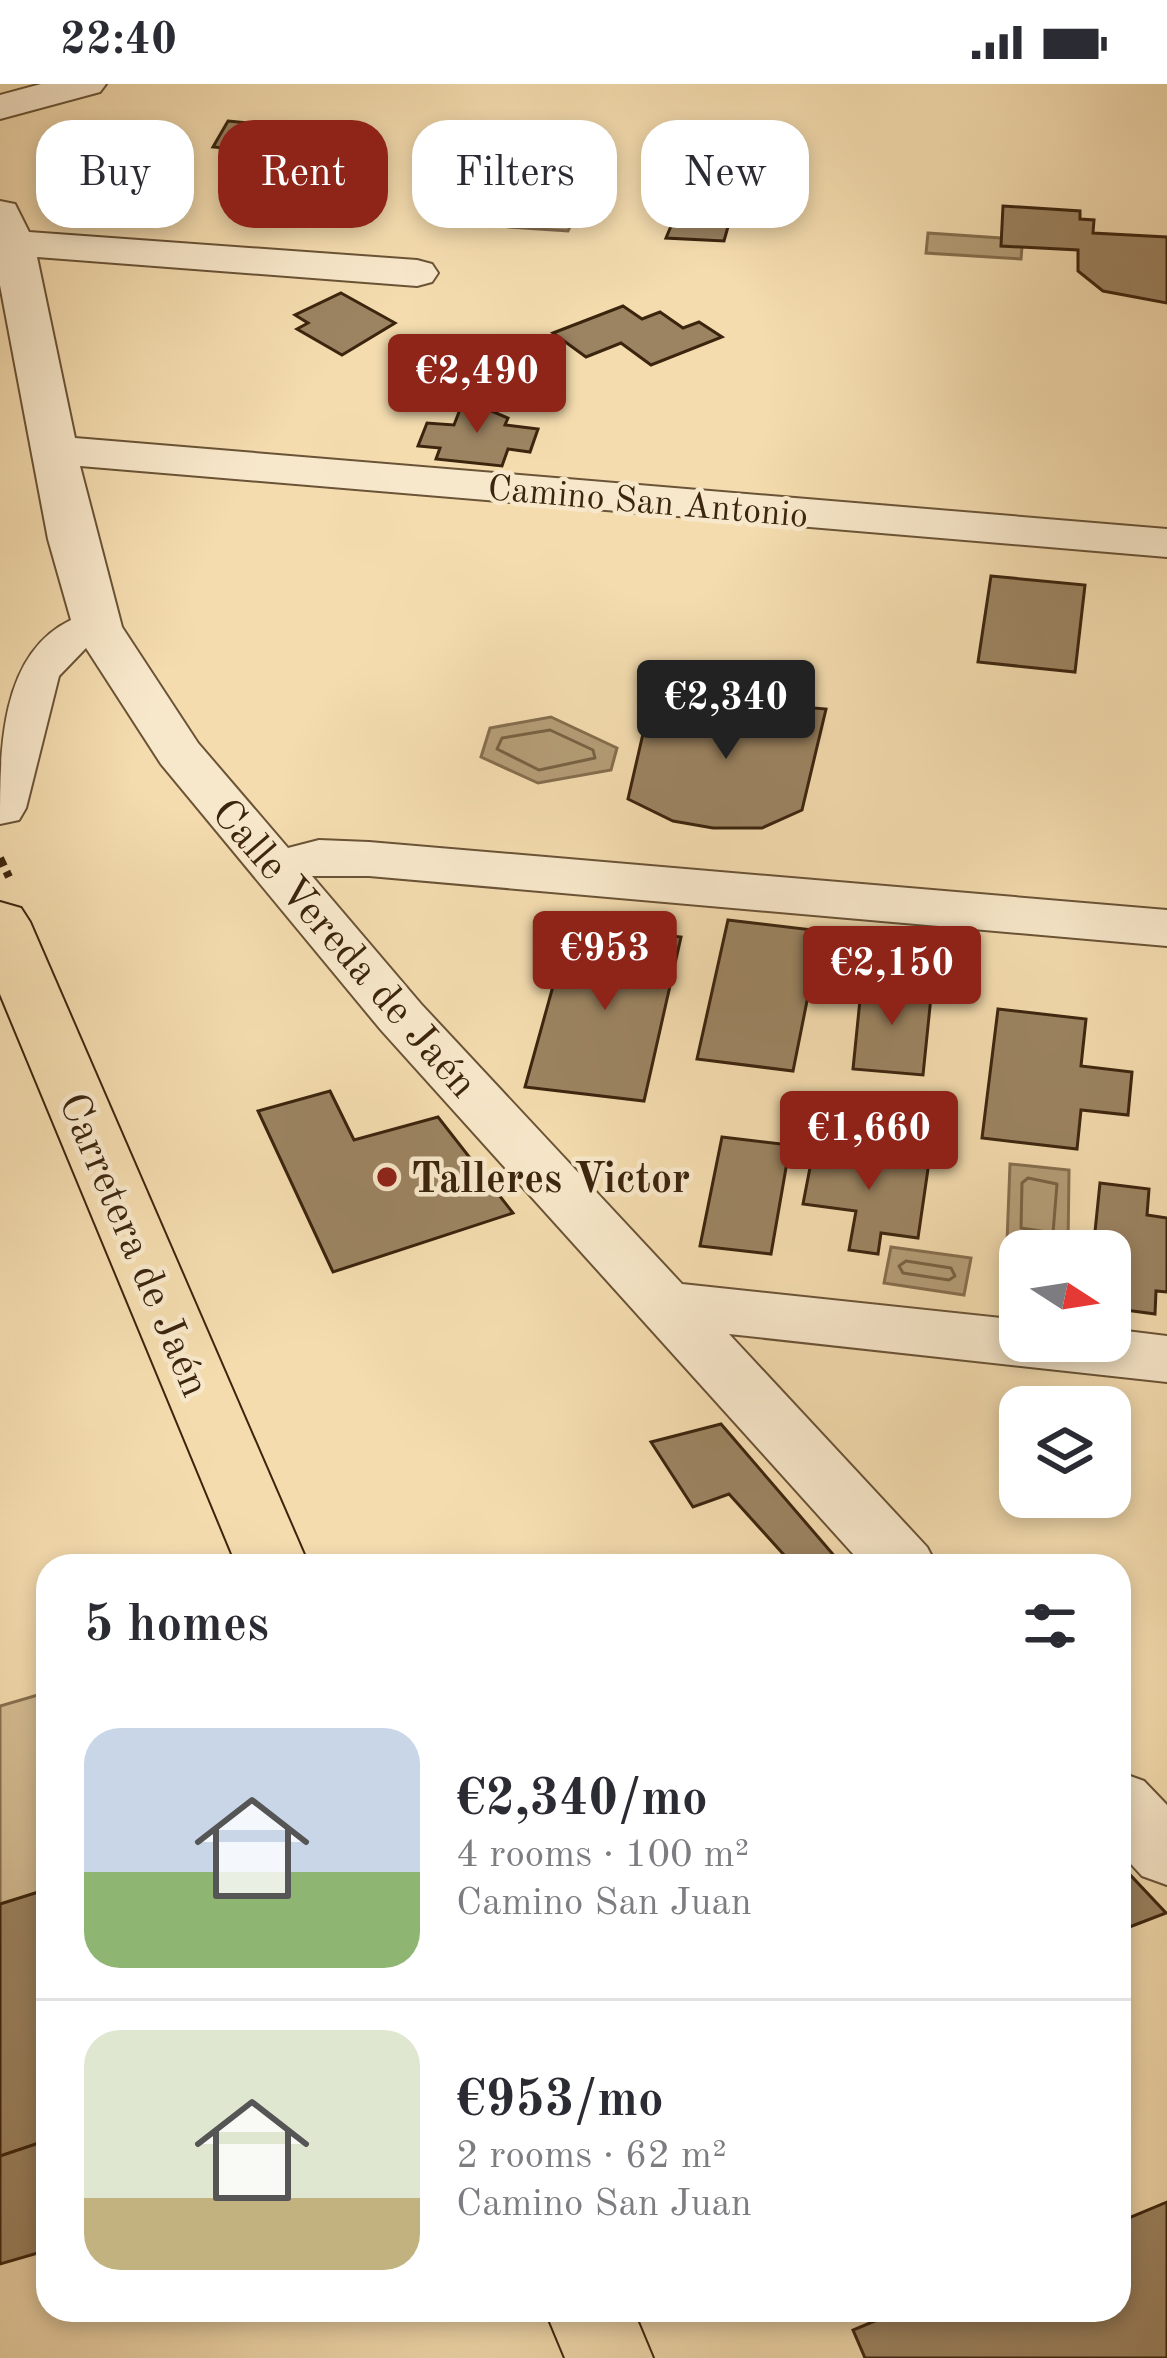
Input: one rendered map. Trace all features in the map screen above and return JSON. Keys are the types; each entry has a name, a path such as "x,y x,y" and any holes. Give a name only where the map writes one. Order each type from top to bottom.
{"highway":[{"name":"Carretera de Jaén","path":"7,962 267,1554"},
{"path":"594,2322 609,2358"}],"street":[{"path":"0,106 86,84"},
{"path":"7,228 417,272"},
{"name":"Calle Vereda de Jaén","path":"7,228 58,450 72,539 97,627 179,753 401,1017 893,1554"},
{"name":"Camino San Antonio","path":"58,450 1167,543"},
{"path":"0,808 34,673 46,652 67,634 97,627"},
{"path":"274,868 319,857 369,859 1167,928"},
{"path":"668,1305 1167,1359"},
{"path":"1131,1815 1167,1854"}],"shaded area":[{"path":"36,1696 36,1893 0,1904 0,1706"}],"water":[{"path":"928,233 1001,238 1022,247 1021,259 926,253"},
{"path":"551,717 617,748 611,770 538,783 481,757 490,728"},
{"path":"1010,1164 1069,1170 1068,1230 1007,1230"},
{"path":"891,1247 971,1258 964,1295 884,1283"}],"building":[{"path":"1003,206 1080,211 1080,219 1094,220 1093,233 1167,237 1167,303 1103,291 1078,271 1078,250 1001,246"},
{"path":"670,228 728,228 724,241 666,238"},
{"path":"341,293 395,323 342,355 297,329 308,323 295,315"},
{"path":"623,306 642,319 660,312 683,328 699,322 722,337 651,365 621,343 586,357 553,333"},
{"path":"464,399 492,402 489,410 508,418 505,425 538,429 530,452 508,449 502,466 436,459 440,448 418,446 427,423 454,425"},
{"path":"991,576 1085,585 1075,672 978,662"},
{"path":"688,697 826,709 802,810 762,828 713,828 673,821 628,799 648,712"},
{"path":"728,920 821,931 793,1071 697,1059"},
{"path":"570,925 681,937 644,1101 525,1087"},
{"path":"862,980 932,987 923,1075 853,1069"},
{"path":"998,1009 1086,1019 1081,1066 1132,1072 1128,1115 1081,1110 1077,1149 982,1138"},
{"name":"Talleres Victor","path":"330,1091 354,1140 438,1117 513,1213 333,1272 258,1111"},
{"path":"722,1137 790,1145 771,1254 700,1246"},
{"path":"814,1147 929,1162 918,1238 881,1233 878,1254 849,1250 856,1211 803,1204"},
{"path":"1100,1183 1149,1189 1147,1215 1167,1218 1167,1292 1156,1291 1155,1314 1131,1311 1131,1230 1095,1230"},
{"path":"721,1424 833,1554 783,1554 729,1494 693,1507 651,1442"},
{"path":"1131,1876 1166,1913 1131,1926"},
{"path":"36,1893 36,2144 0,2156 0,1904"},
{"path":"36,2144 36,2254 0,2264 0,2156"},
{"path":"1167,2202 1167,2358 865,2358 853,2330 872,2322 1131,2322 1131,2217"}],"place":[{"name":"Talleres Victor","path":"387,1177"}]}
